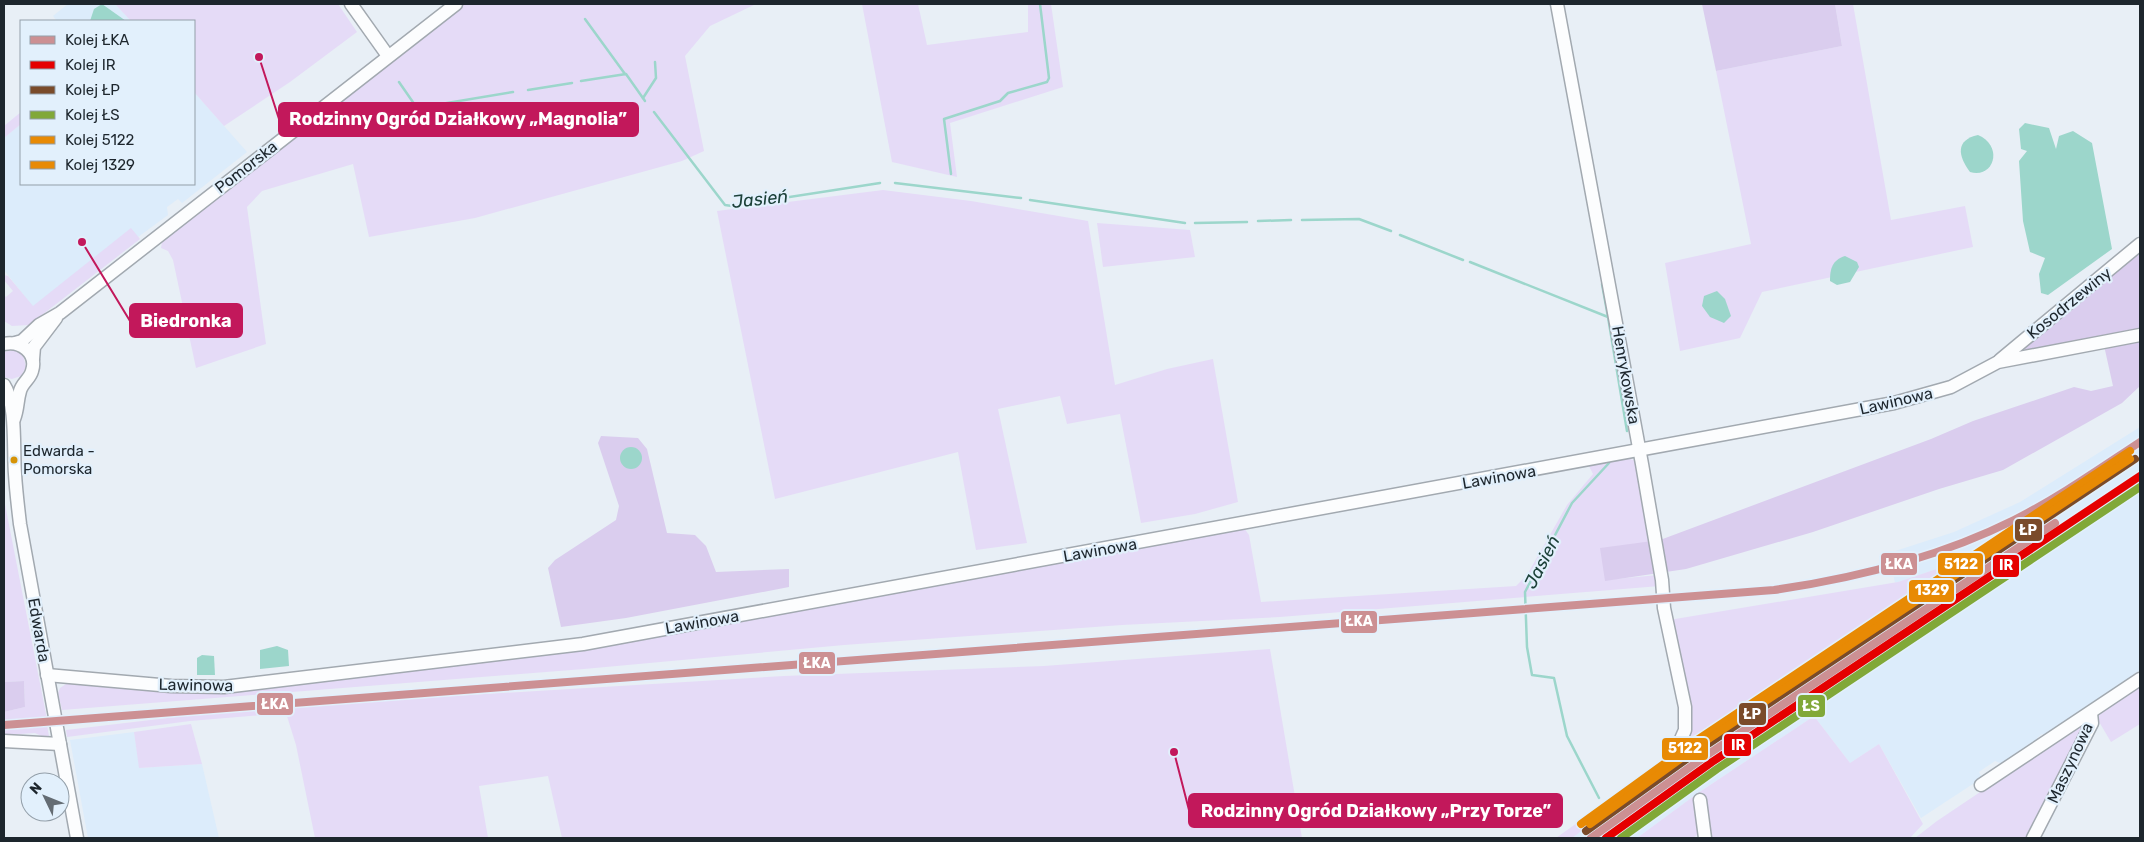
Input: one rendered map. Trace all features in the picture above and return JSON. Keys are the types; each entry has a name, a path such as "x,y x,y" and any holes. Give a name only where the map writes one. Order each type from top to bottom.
{"street":[{"path":"351,4 388,56"},
{"name":"Pomorska","path":"8,342 22,341 456,4"},
{"name":"Henrykowska","path":"1557,4 1640,451 1662,580 1664,608 1685,707 1685,730 1678,746"},
{"name":"Kosodrzewiny","path":"1998,362 2140,244"},
{"name":"Pomorska","path":"26,381 32,373 34,347 60,312"},
{"name":"Lawinowa","path":"47,675 171,686 224,687 562,647 1894,403 1951,387 1998,362 2140,335"},
{"path":"8,342 28,350 33,359"},
{"path":"4,385 17,386 26,381"},
{"name":"Edwarda","path":"26,381 21,388 14,421 14,474 19,516 77,838"},
{"name":"Edwarda","path":"4,385 8,393 14,421"},
{"name":"Maszynowa","path":"2032,838 2092,723 2091,712 2140,679"},
{"path":"1981,785 2091,712"},
{"path":"4,741 60,744"},
{"path":"1700,800 1705,838"}],"shaded area":[{"path":"68,4 115,4 130,20 56,20 53,16"},
{"path":"102,4 125,20 90,20 94,9"},
{"path":"115,4 338,4 357,32 290,82 224,126 195,93 195,20 130,20"},
{"path":"464,4 756,4 710,26 685,56 704,151 682,161 475,218 369,237 353,164 262,191 247,207 266,344 196,368 173,260 168,251 161,248 162,242"},
{"path":"862,4 918,4 927,45 1028,32 1028,4 1051,4 1063,87 950,123 957,177 892,162"},
{"path":"1702,4 1835,4 1842,46 1716,71"},
{"path":"1835,4 1853,4 1891,220 1965,206 1973,247 1762,292 1740,338 1680,351 1665,263 1751,244 1716,71 1842,46"},
{"path":"195,93 247,152 182,203 178,199 167,207 168,215 138,237 131,229 33,307 4,270 4,138 20,125 20,185 195,185"},
{"path":"20,113 20,125 4,138 4,126"},
{"path":"2025,123 2049,128 2056,149 2059,136 2073,131 2092,143 2112,249 2048,295 2041,293 2039,274 2045,258 2030,252 2023,221 2019,161 2027,151 2021,149 2019,129"},
{"path":"1978,135 1991,146 1993,160 1985,171 1978,173 1970,172 1961,155 1961,149 1965,141"},
{"path":"883,190 971,201 1088,221 1115,385 1167,369 1213,359 1238,502 1195,514 1141,523 1120,414 1067,424 1060,396 998,409 1027,543 976,550 958,452 775,499 717,211"},
{"path":"1097,223 1190,230 1195,257 1103,267"},
{"path":"131,228 140,239 29,325 12,326 4,321 4,295 6,297 13,291 4,280 4,275 8,276 33,306"},
{"path":"2140,244 2140,386 2122,403 2003,470 1939,489 1813,532 1686,569 1605,581 1600,548 1660,540 1931,439 1973,421 2074,387 2091,391 2113,386 2103,341 1998,362"},
{"path":"1845,256 1857,262 1859,267 1850,282 1837,285 1830,281 1831,269 1837,260"},
{"path":"1717,291 1725,299 1731,316 1724,323 1710,317 1702,306 1704,296"},
{"path":"14,350 23,355 26,367 21,376 12,379 4,377 4,352"},
{"path":"2140,427 2140,670 2045,736 2042,734 2037,738 2037,742 2003,764 1995,761 1986,767 1979,772 1982,778 1921,818 1879,744 1850,763 1814,716 1698,793 1637,838 1572,838 1664,770 1688,746 1988,552 1895,583 1889,553 1954,532 2020,502"},
{"path":"601,436 638,438 647,449 667,533 695,535 706,546 716,572 789,569 789,587 626,618 561,627 548,568 555,560 616,520 619,506 598,443"},
{"path":"631,447 639,450 642,458 639,466 631,469 623,466 620,458 623,450"},
{"path":"1626,457 1635,461 1650,542 1605,580 1658,575 1660,586 1280,617 1122,625 844,645 584,669 62,710 58,693 60,688 69,682 149,689 396,671 1244,528 1249,535 1261,602 1516,586 1527,575 1567,505 1593,474 1588,464"},
{"path":"4,499 47,719 4,722 4,712 25,707 24,681 4,682"},
{"path":"1990,551 1688,746 1689,721 1669,620 1898,582"},
{"path":"277,646 288,650 289,666 260,669 260,650"},
{"path":"1270,649 1302,838 562,838 548,776 479,786 488,838 315,838 296,745 286,713 190,721 67,737 66,730 193,715 453,696 784,676 1044,666"},
{"path":"202,655 214,656 215,675 197,675 197,658"},
{"path":"24,681 25,707 4,712 4,682"},
{"path":"2140,684 2140,724 2111,742 2098,720 2100,712"},
{"path":"1814,716 1850,763 1879,744 1923,824 1910,838 1704,837 1700,833 1693,838 1637,838 1698,793"},
{"path":"191,724 202,764 139,768 134,732"},
{"path":"47,725 49,736 46,738 35,733 4,735 4,729"},
{"path":"2080,725 2085,729 2030,838 1915,838 1937,821"},
{"path":"134,732 140,768 202,764 219,838 88,838 70,740"},
{"path":"1673,758 1674,761 1664,770 1572,838 1556,838 1660,764"}],"waterway":[{"path":"951,174 944,119 1000,101 1008,93 1047,82 1049,78 1040,4"},
{"path":"585,19 625,74"},
{"path":"643,98 656,78 655,62"},
{"name":"Jasień","path":"581,81 626,74 645,101"},
{"name":"Jasień","path":"399,82 417,108 513,92"},
{"name":"Jasień","path":"528,90 572,83"},
{"name":"Jasień","path":"654,112 725,205 732,206 880,183"},
{"name":"Jasień","path":"895,183 1021,198"},
{"name":"Jasień","path":"1030,200 1185,223"},
{"name":"Jasień","path":"1302,220 1359,219 1391,231"},
{"name":"Jasień","path":"1258,221 1291,220"},
{"name":"Jasień","path":"1195,223 1247,222"},
{"name":"Jasień","path":"1400,235 1463,260"},
{"name":"Jasień","path":"1470,262 1608,317 1627,431"},
{"path":"1602,284 1608,317"},
{"name":"Jasień","path":"1599,798 1567,736 1554,678 1532,675 1527,647 1525,592 1572,503 1609,463"},
{"path":"1602,805 1605,820"}],"rail line":[{"name":"ŁKA","path":"4,725 1774,590 1866,573 1927,556 1956,545 2014,520 2078,483 2140,442"},
{"name":"5122","path":"1581,824 1697,740 2130,451"},
{"name":"1329","path":"1590,824 1701,744 2130,459"},
{"name":"ŁP","path":"1586,831 1702,748 2135,459"},
{"name":"IR","path":"1606,838 1712,762 2140,476"},
{"name":"ŁS","path":"1621,838 1717,769 2140,487"},
{"name":"ŁKA","path":"1591,838 1707,755 2055,523"}],"place":[{"name":"Rodzinny Ogród Działkowy „Magnolia”","path":"259,57"},
{"name":"Biedronka","path":"82,242"},
{"name":"Edwarda - Pomorska","path":"14,460"},
{"name":"Rodzinny Ogród Działkowy „Przy Torze”","path":"1174,752"}]}
